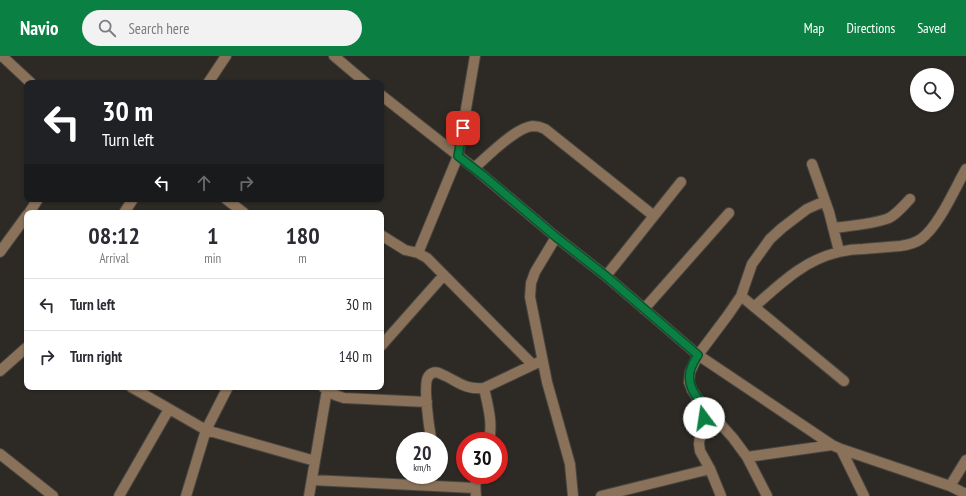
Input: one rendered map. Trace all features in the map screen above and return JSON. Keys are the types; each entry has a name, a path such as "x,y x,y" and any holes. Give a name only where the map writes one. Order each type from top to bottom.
{"street":[{"path":"2,56 28,80"},
{"path":"210,80 226,56"},
{"path":"334,56 362,80"},
{"path":"418,253 458,156 475,56"},
{"path":"384,97 474,168 556,237 606,276 698,355 832,445 950,486 966,494"},
{"path":"474,168 506,140 524,128 538,126 654,216"},
{"path":"812,164 825,201 839,252"},
{"path":"754,307 798,270 824,256 848,250 909,245 916,242 929,231 939,217 966,168"},
{"path":"606,276 681,182"},
{"path":"833,228 868,223 889,218 910,199"},
{"path":"767,496 747,457 733,438 692,390 689,382 690,372 698,355 741,296 752,264 770,239 807,209 825,201"},
{"path":"230,202 240,210"},
{"path":"644,309 729,213"},
{"path":"0,252 24,219"},
{"path":"384,237 405,250 418,253 427,258 538,362"},
{"path":"556,237 531,283 530,297 538,362 547,382 570,464 573,496"},
{"path":"384,343 444,275"},
{"path":"741,296 844,381"},
{"path":"0,371 24,350"},
{"path":"430,432 426,382 428,377 432,374 436,372 440,373 462,385 476,389 484,388 538,362"},
{"path":"484,388 491,421 490,432"},
{"path":"136,390 206,430 315,461"},
{"path":"186,496 206,430 226,390"},
{"path":"309,496 325,390"},
{"path":"327,390 344,398 427,402"},
{"path":"706,408 700,436 700,451 710,469 721,496"},
{"path":"119,496 169,409"},
{"path":"747,457 832,445"},
{"path":"842,449 864,496"},
{"path":"0,454 53,496"},
{"path":"950,486 966,460"},
{"path":"601,496 710,469"},
{"path":"312,480 475,492"}],"route":[{"path":"463,128 458,156 606,276 698,355 690,372 689,382 692,390 706,408 704,418"}]}
